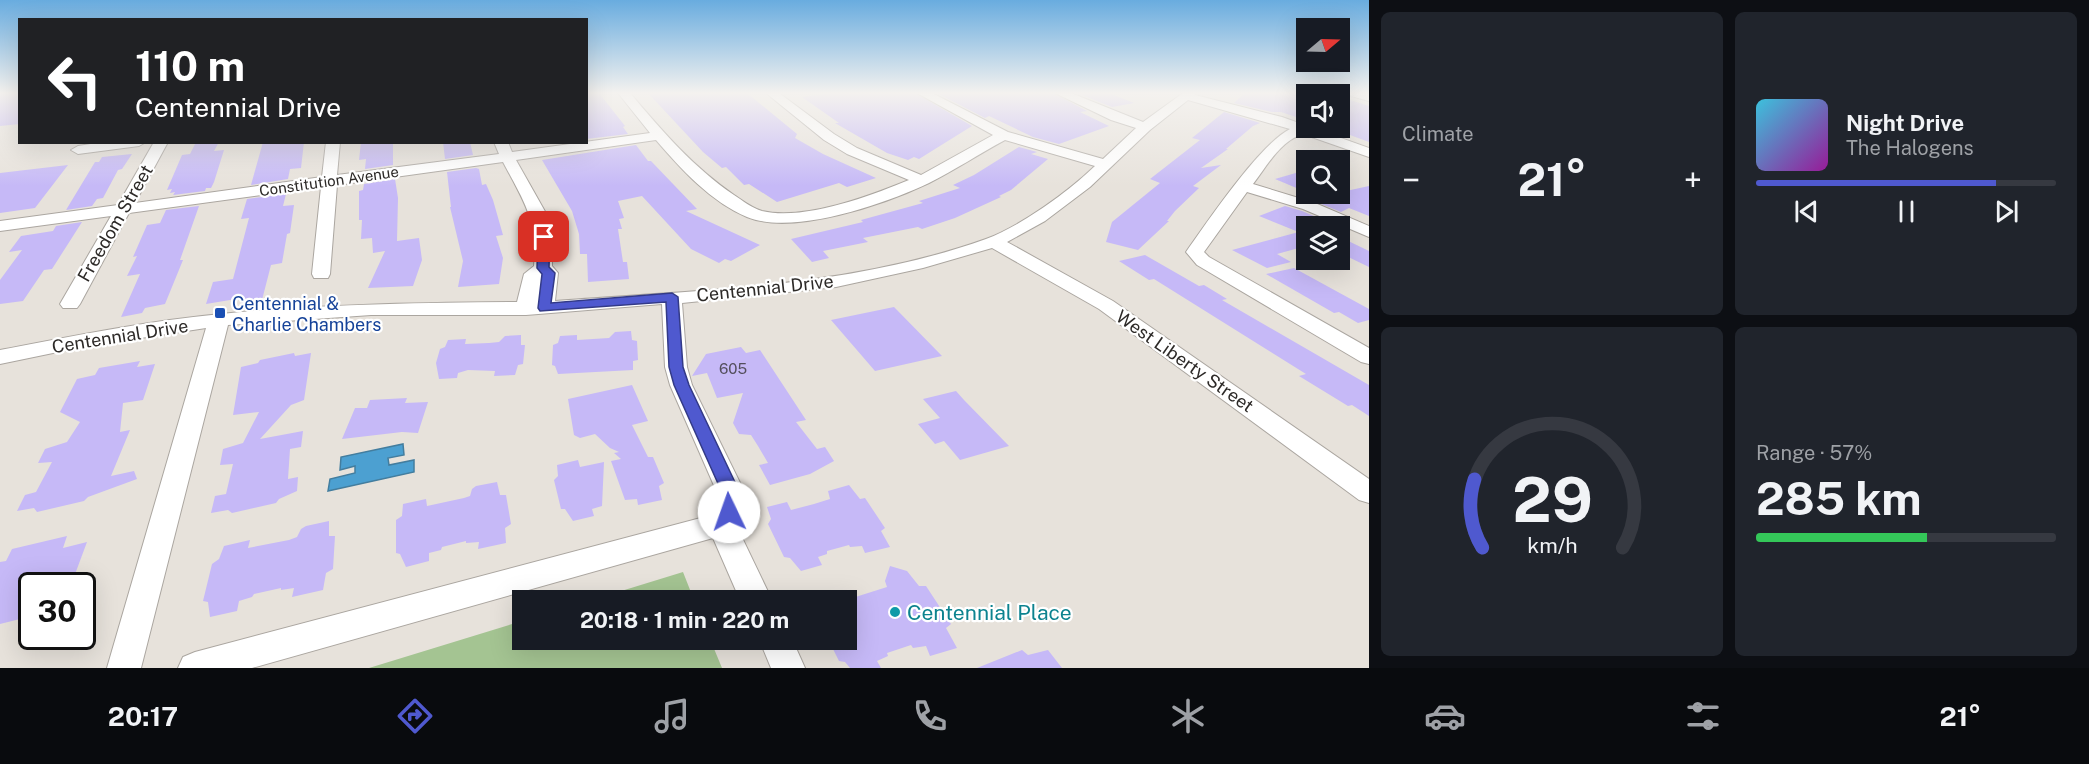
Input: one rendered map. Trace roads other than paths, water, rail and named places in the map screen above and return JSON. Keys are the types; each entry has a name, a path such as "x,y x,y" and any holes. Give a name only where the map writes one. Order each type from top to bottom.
{"street":[{"path":"649,124 684,164 714,189 748,212 769,218 796,217 881,195 921,180 1004,135"},
{"path":"811,124 829,138 852,151 921,180"},
{"path":"983,124 1004,135 1104,164"},
{"path":"1137,124 1145,127"},
{"name":"Centennial Drive","path":"0,357 82,341 219,320 382,308 535,308 836,281 923,262 994,242 1057,206 1085,184 1149,124"},
{"path":"1296,131 1281,139 1243,186 1196,248 1197,256 1369,357"},
{"name":"Constitution Avenue","path":"588,142 659,136"},
{"path":"1329,138 1369,153"},
{"path":"78,150 124,144"},
{"name":"Freedom Street","path":"70,304 160,144"},
{"path":"321,274 333,144"},
{"name":"Constitution Avenue","path":"0,226 123,211 329,181 503,150 570,144"},
{"path":"503,150 539,214 544,237 543,268 549,273 535,308"},
{"path":"1243,186 1308,206 1369,232"},
{"name":"West Liberty Street","path":"994,242 1106,305 1369,492"},
{"path":"195,668 721,524 729,512 733,497 678,376 674,354 672,297"},
{"path":"124,668 219,320"},
{"path":"721,524 751,590"},
{"path":"780,650 788,668"}],"water":[{"path":"403,444 404,455 388,458 389,465 414,460 414,472 328,491 330,479 355,473 355,466 340,470 341,457"}],"place":[{"name":"Centennial & Charlie Chambers","path":"220,313"},
{"name":"Centennial Place","path":"895,612"}]}
